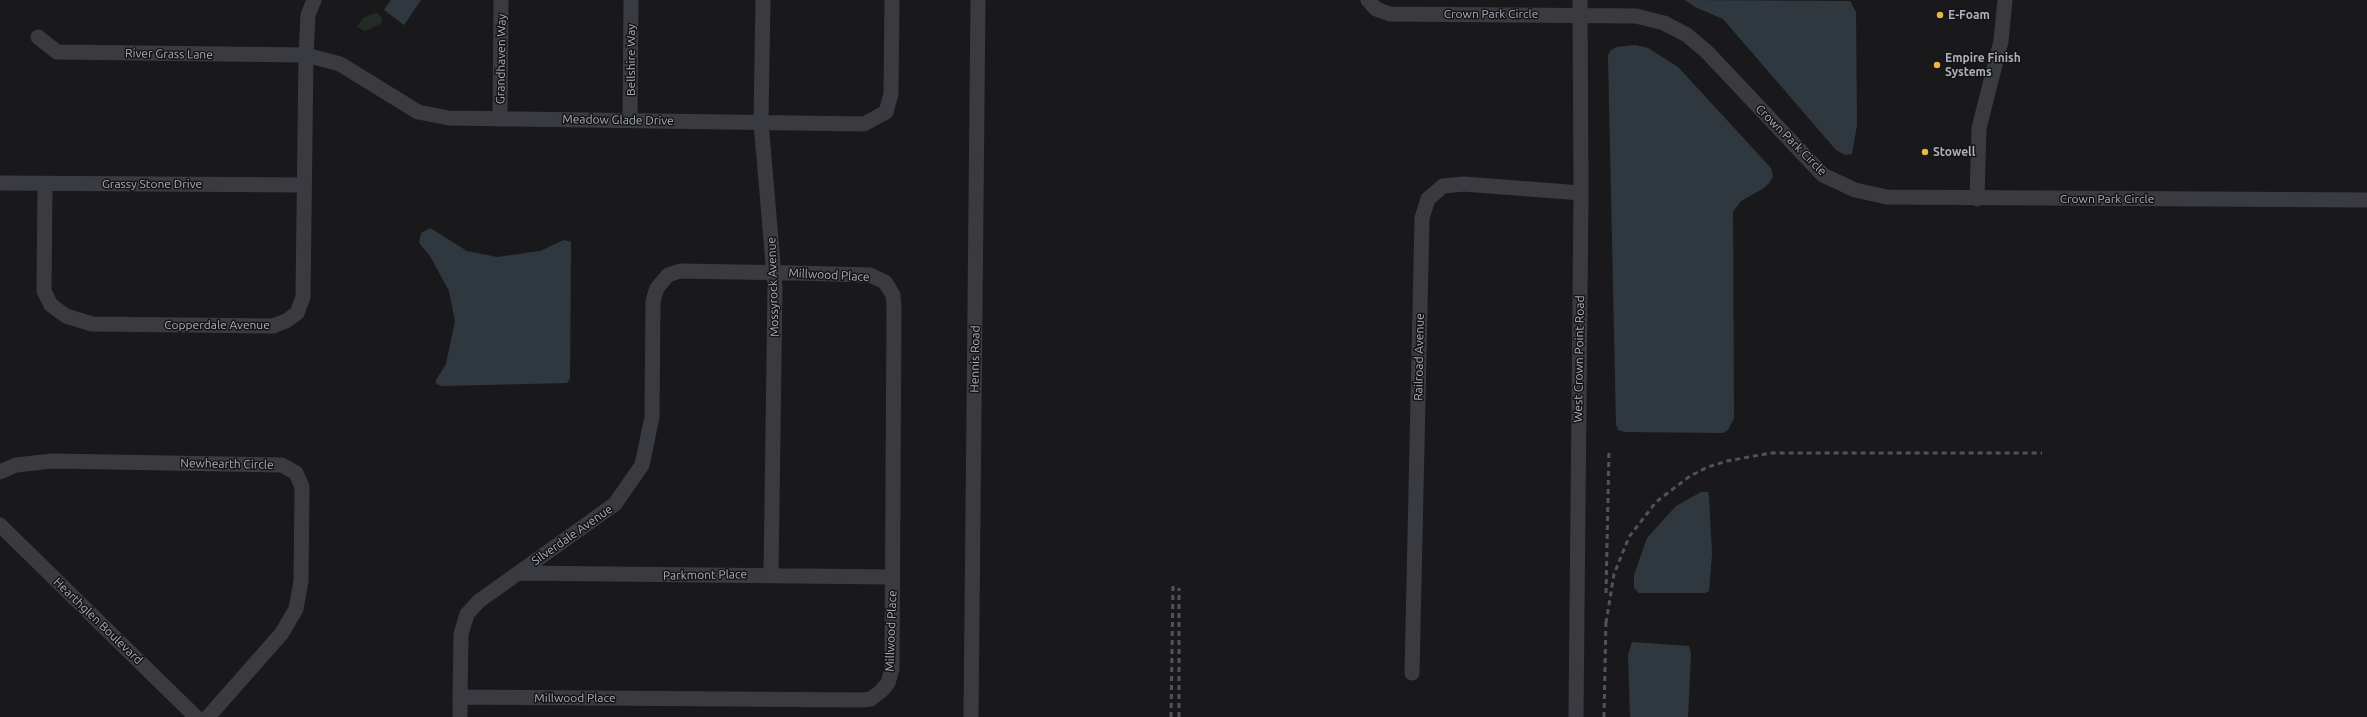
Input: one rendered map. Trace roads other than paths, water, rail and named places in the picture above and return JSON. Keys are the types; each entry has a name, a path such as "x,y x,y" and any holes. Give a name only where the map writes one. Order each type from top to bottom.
{"street":[{"path":"306,55 308,15 314,0"},
{"name":"Grandhaven Way","path":"500,119 501,0"},
{"name":"Bellshire Way","path":"630,120 631,0"},
{"name":"Mossyrock Avenue","path":"763,0 762,122 774,272 771,575"},
{"name":"Meadow Glade Drive","path":"306,55 340,64 418,112 449,118 864,124 886,112 891,94 892,0"},
{"name":"Hennis Road","path":"971,717 978,0"},
{"name":"Crown Park Circle","path":"1368,0 1376,9 1390,14 1580,7 1664,22 1688,35 1707,52 1823,175 1855,190 1887,197 1977,199 2367,200"},
{"path":"1977,199 1979,128 2001,41 2005,0"},
{"name":"West Crown Point Road","path":"1576,717 1581,193 1580,7"},
{"name":"River Grass Lane","path":"38,37 57,52 306,55"},
{"name":"Copperdale Avenue","path":"45,184 44,291 50,305 66,316 92,324 274,326 286,322 297,314 303,297 306,55"},
{"name":"Grassy Stone Drive","path":"0,183 304,185"},
{"name":"Railroad Avenue","path":"1412,673 1422,218 1428,198 1443,186 1464,184 1581,193"},
{"name":"Silverdale Avenue","path":"460,717 461,634 467,614 478,601 615,504 642,465 652,417 653,301 657,288 668,275 680,271 774,272"},
{"name":"Millwood Place","path":"460,697 862,700 871,698 888,683 892,668 894,315 892,295 885,282 870,275 774,272"},
{"name":"Newhearth Circle","path":"0,472 16,465 52,461 282,465 296,473 302,487 302,581 296,609 282,633 208,717"},
{"name":"Hearthglen Boulevard","path":"0,525 196,717"},
{"name":"Parkmont Place","path":"518,573 649,576 771,575 892,577"}],"railway":[{"path":"1606,593 1609,450"},
{"path":"1606,623 1614,574 1629,537 1656,502 1690,476 1708,467 1727,461 1771,453 2042,453"},
{"path":"1171,717 1173,585"},
{"path":"1179,588 1179,717"},
{"path":"1604,717 1606,619"}],"place":[{"name":"E-Foam","path":"1940,15"},
{"name":"Empire Finish Systems","path":"1937,65"},
{"name":"Stowell","path":"1925,152"}]}
